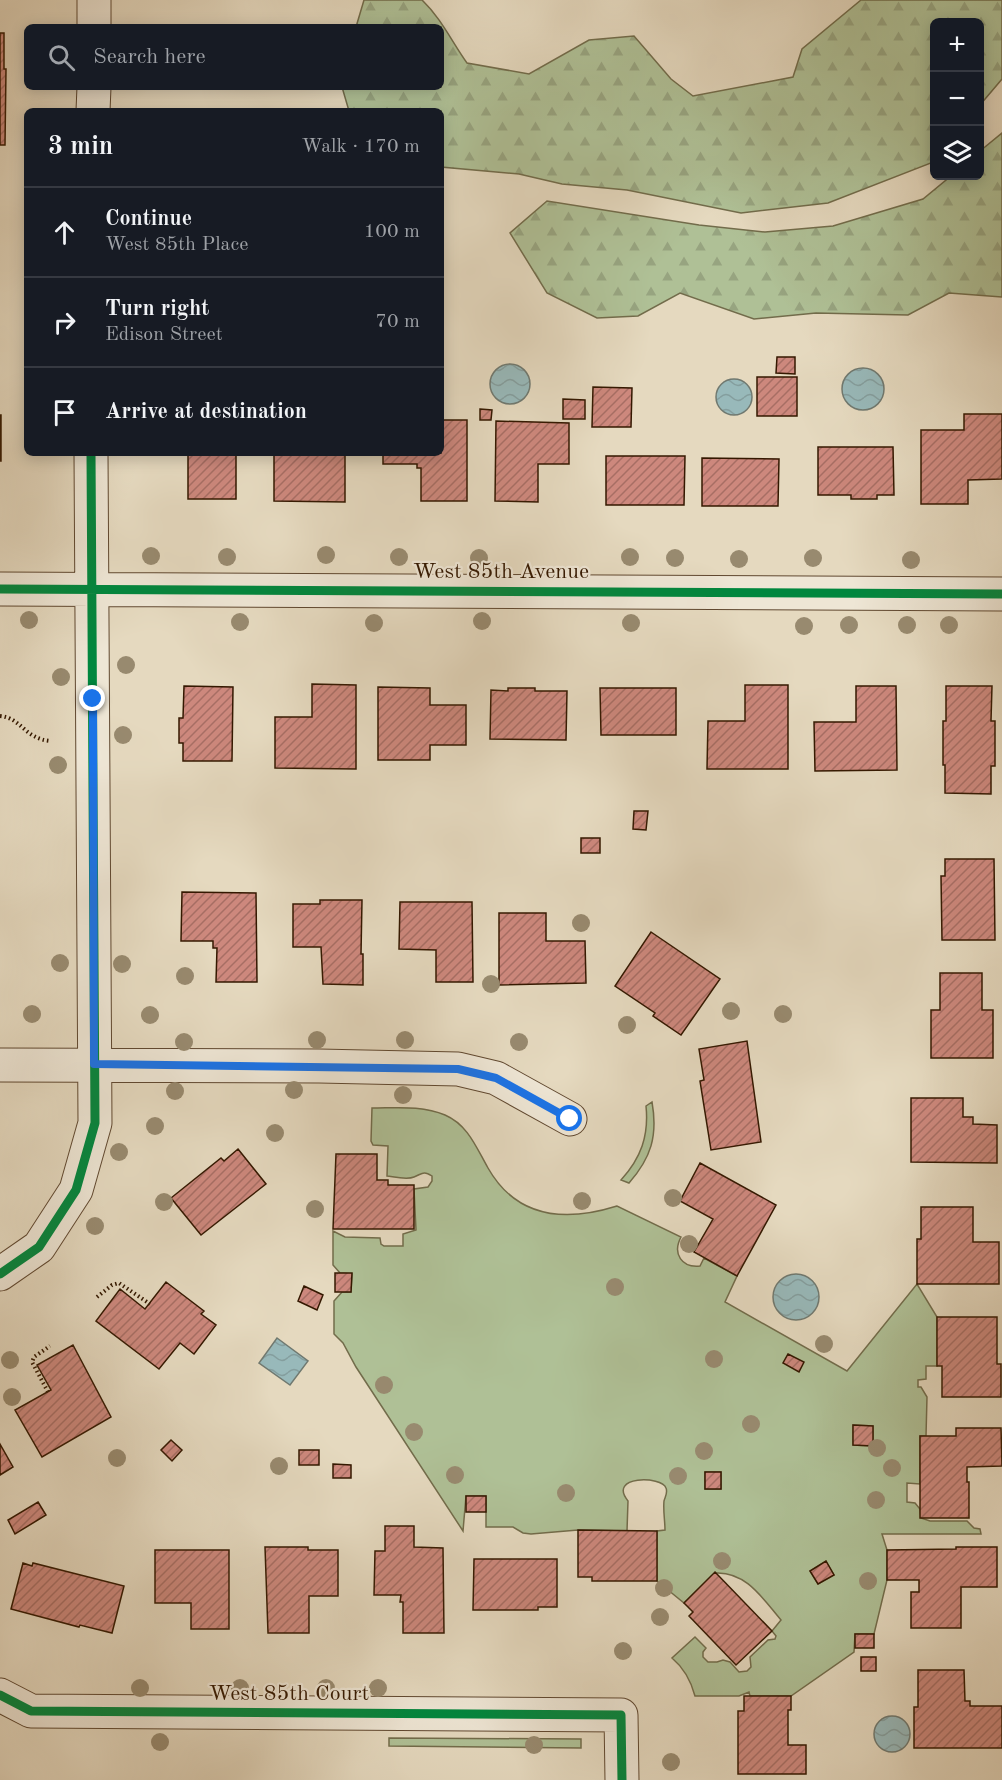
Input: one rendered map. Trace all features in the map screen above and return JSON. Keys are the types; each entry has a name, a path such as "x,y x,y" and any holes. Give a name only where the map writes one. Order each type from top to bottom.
{"street":[{"path":"94,0 94,24"},
{"path":"93,108 94,90"},
{"path":"0,1274 39,1247 76,1190 94,1123 91,456"},
{"name":"West 85th Avenue","path":"0,589 1002,594"},
{"path":"0,1065 94,1064 458,1069 496,1078 570,1119"},
{"name":"West 85th Court","path":"0,1695 31,1711 621,1715 622,1780"}],"path":[{"path":"0,716 17,722 27,733 37,738 51,741"},
{"path":"98,1297 112,1285 119,1283 150,1304"},
{"path":"48,1392 32,1362 34,1357 50,1346"}],"green space":[{"path":"364,0 422,0 442,24 357,24"},
{"path":"861,0 1002,0 1002,79 984,100 984,18 930,18 930,163 828,203 741,213 627,190 562,184 519,174 444,167 444,108 348,108 343,90 444,90 444,27 467,63 529,74 589,40 634,36 671,79 693,96 793,77 802,49"},
{"path":"1002,133 1002,297 949,293 908,315 816,313 754,319 680,293 638,316 597,318 547,293 510,233 547,201 699,225 765,232 833,226 923,199 946,180 984,180 984,148"},
{"path":"652,1102 654,1125 651,1146 643,1165 629,1183 621,1180 634,1163 642,1146 647,1117 646,1106"},
{"path":"372,1108 418,1108 445,1115 466,1131 488,1168 513,1198 528,1207 561,1214 579,1214 617,1206 681,1237 678,1243 678,1254 680,1259 688,1265 700,1266 704,1258 737,1276 725,1302 847,1371 917,1284 937,1317 937,1366 926,1366 926,1379 918,1380 918,1387 921,1387 927,1397 926,1436 920,1436 920,1484 907,1483 907,1502 915,1503 920,1509 921,1518 930,1521 967,1521 974,1528 980,1529 981,1534 882,1534 887,1550 887,1580 874,1634 855,1634 854,1652 791,1696 750,1696 749,1692 739,1696 695,1696 686,1675 672,1658 695,1637 706,1648 703,1657 708,1662 723,1660 730,1662 739,1672 747,1671 751,1667 750,1657 768,1640 775,1639 776,1636 772,1631 781,1620 753,1588 736,1577 715,1573 684,1603 657,1581 657,1531 665,1530 666,1488 655,1481 647,1480 630,1482 625,1486 623,1492 628,1501 627,1531 578,1530 531,1534 523,1533 513,1527 486,1527 486,1496 466,1496 463,1531 356,1367 343,1343 334,1334 334,1301 342,1292 351,1292 352,1274 340,1273 333,1265 333,1231 345,1237 380,1238 384,1246 403,1246 403,1234 416,1230 414,1189 428,1187 432,1181 432,1176 424,1173 408,1178 387,1176 388,1146 373,1145 371,1141","holes":["853,1425 873,1426 873,1446 853,1445","705,1472 721,1472 721,1489 705,1489","826,1561 834,1575 818,1584 810,1571"]},
{"path":"389,1738 581,1739 581,1748 389,1746"}],"water":[{"path":"510,364 518,365 524,370 529,376 529,392 524,398 518,403 510,404 502,403 496,398 491,392 490,384 491,376 496,370 502,365"},
{"path":"863,368 878,374 884,389 878,404 863,410 848,404 842,389 848,374"},
{"path":"734,379 747,384 752,397 747,410 734,415 721,410 716,397 721,384"},
{"path":"796,1274 812,1281 819,1297 812,1313 796,1320 780,1313 773,1297 780,1281"},
{"path":"277,1338 308,1361 290,1385 259,1363"},
{"path":"892,1716 905,1721 910,1734 905,1747 892,1752 879,1747 874,1734 879,1721"}],"building":[{"path":"0,33 4,33 4,69 6,69 5,145 0,145"},
{"path":"777,357 795,357 795,374 776,373"},
{"path":"757,377 797,377 797,416 757,416"},
{"path":"593,387 632,388 631,427 592,427"},
{"path":"563,399 585,400 585,419 563,419"},
{"path":"480,409 492,410 491,420 480,420"},
{"path":"964,414 1002,414 1002,479 968,480 968,504 921,504 921,430 964,430"},
{"path":"1,415 1,461 0,461"},
{"path":"444,420 467,420 467,501 421,501 421,468 417,468 417,464 383,464 383,456 444,456"},
{"path":"496,421 569,423 569,464 538,464 538,502 495,501"},
{"path":"818,447 893,447 894,495 877,495 877,499 851,499 851,495 818,495"},
{"path":"188,456 236,456 236,499 188,499"},
{"path":"274,456 345,456 345,502 274,501"},
{"path":"606,456 685,456 684,505 606,505"},
{"path":"702,458 779,459 778,506 702,506"},
{"path":"312,684 356,685 356,769 275,768 275,717 312,717"},
{"path":"745,685 788,685 788,769 707,769 708,721 745,721"},
{"path":"184,686 233,687 232,761 183,761 183,743 179,743 179,718 183,718"},
{"path":"856,686 896,686 897,770 815,771 814,722 856,722"},
{"path":"946,686 992,686 991,721 995,721 995,766 991,766 991,794 945,793 943,721 946,721"},
{"path":"378,687 430,688 430,705 466,705 466,745 430,745 430,760 378,760"},
{"path":"508,688 567,691 566,740 490,739 491,690 508,691"},
{"path":"600,688 676,688 676,735 601,735"},
{"path":"634,811 648,811 646,830 633,829"},
{"path":"581,838 600,838 600,853 581,853"},
{"path":"945,859 994,859 995,940 942,940 941,876 945,876"},
{"path":"182,892 256,893 257,982 216,982 217,948 213,948 213,941 181,941"},
{"path":"320,900 362,900 363,985 323,984 321,947 293,947 293,904 320,904"},
{"path":"400,902 472,902 473,982 436,982 436,950 399,949"},
{"path":"499,913 546,913 546,941 585,941 586,983 499,985"},
{"path":"651,932 720,979 681,1035 653,1016 655,1013 615,986"},
{"path":"940,973 982,973 982,1010 993,1010 993,1058 931,1058 931,1010 940,1010"},
{"path":"747,1041 761,1142 711,1150 700,1081 704,1080 699,1049"},
{"path":"911,1098 963,1098 963,1117 973,1117 973,1124 997,1125 997,1163 911,1162"},
{"path":"238,1149 266,1184 201,1235 171,1198 221,1158 224,1161"},
{"path":"336,1154 377,1154 377,1180 388,1180 388,1185 414,1185 414,1229 333,1229"},
{"path":"700,1163 776,1205 737,1276 694,1252 713,1219 680,1201"},
{"path":"921,1207 973,1207 973,1242 999,1242 999,1284 917,1284 917,1239 921,1239"},
{"path":"335,1273 352,1273 351,1292 335,1292"},
{"path":"166,1282 204,1311 201,1314 216,1325 194,1354 180,1343 159,1369 96,1321 120,1289 145,1309"},
{"path":"304,1286 323,1295 317,1310 298,1301"},
{"path":"937,1317 997,1317 997,1364 1001,1364 1001,1397 942,1397 942,1366 937,1366"},
{"path":"73,1345 111,1417 42,1457 15,1410 51,1390 37,1365"},
{"path":"788,1354 804,1362 799,1372 783,1363"},
{"path":"853,1425 873,1426 873,1446 853,1445"},
{"path":"956,1428 1001,1428 1002,1466 967,1467 969,1518 920,1518 920,1436 956,1436"},
{"path":"171,1440 182,1450 172,1461 161,1450"},
{"path":"0,1444 13,1467 0,1475"},
{"path":"299,1450 319,1450 319,1465 299,1465"},
{"path":"333,1464 351,1465 351,1478 333,1478"},
{"path":"705,1472 721,1472 721,1489 705,1489"},
{"path":"466,1496 486,1496 486,1512 466,1512"},
{"path":"38,1502 46,1515 15,1534 8,1520"},
{"path":"385,1526 414,1526 414,1547 443,1548 444,1633 403,1633 401,1595 374,1595 375,1551 385,1551"},
{"path":"578,1530 657,1531 657,1581 592,1581 592,1577 578,1577"},
{"path":"265,1547 338,1550 338,1596 309,1596 309,1633 268,1633"},
{"path":"956,1547 997,1547 997,1587 961,1587 961,1628 911,1628 911,1592 919,1592 919,1580 887,1580 887,1550 956,1549"},
{"path":"155,1550 229,1550 229,1629 191,1629 191,1603 155,1603"},
{"path":"474,1559 557,1559 557,1607 538,1607 538,1610 473,1610"},
{"path":"826,1561 834,1575 818,1584 810,1571"},
{"path":"23,1563 32,1566 33,1563 124,1586 112,1633 11,1609"},
{"path":"715,1572 772,1631 736,1665 689,1616 693,1612 684,1603"},
{"path":"855,1634 874,1634 874,1648 855,1648"},
{"path":"861,1657 876,1657 876,1671 861,1671"},
{"path":"918,1670 964,1670 965,1701 970,1701 970,1706 1002,1706 1002,1748 914,1748 914,1707 918,1707"},
{"path":"744,1696 791,1696 791,1710 788,1710 788,1745 806,1745 806,1774 738,1774 738,1711 744,1711"}],"cycle path":[{"path":"0,1274 39,1247 76,1190 95,1123 91,456"},
{"path":"0,589 1002,594"},
{"path":"0,1695 31,1711 621,1715 622,1780"}],"route":[{"path":"93,699 94,1064 458,1069 496,1078 570,1119"}]}
